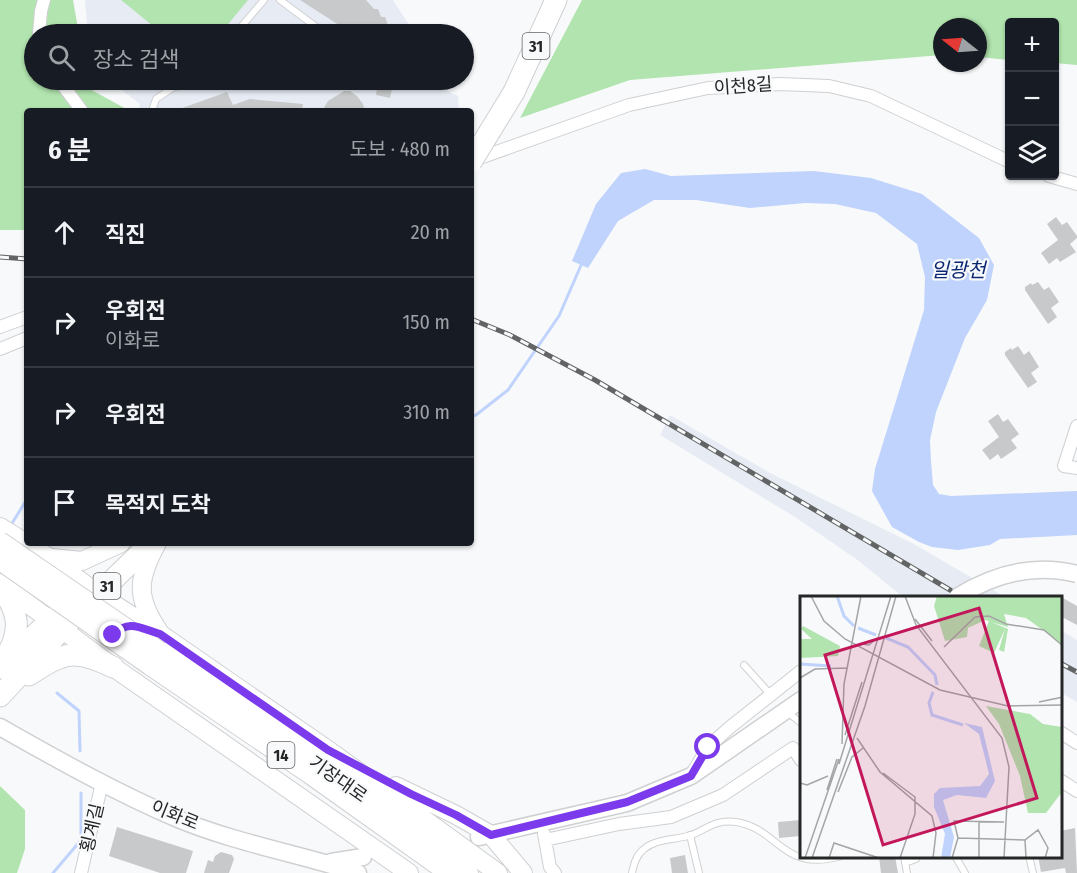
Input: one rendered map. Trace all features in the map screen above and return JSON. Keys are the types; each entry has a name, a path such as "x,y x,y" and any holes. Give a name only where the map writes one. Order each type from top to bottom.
{"highway":[{"name":"31","path":"475,140 509,86 540,0"},
{"name":"31","path":"474,155 556,0"},
{"name":"31","path":"93,590 132,546"},
{"name":"31","path":"56,625 93,590 147,546"},
{"path":"0,667 15,641 18,628 5,587"},
{"path":"0,667 56,625"},
{"path":"4,692 56,625"},
{"path":"4,692 47,663 67,654 87,656 114,667"}],"main road":[{"path":"0,526 24,542"},
{"name":"기장대로","path":"0,541 160,651 417,843 448,873"},
{"path":"30,546 328,750 498,873"},
{"path":"44,555 67,561 81,561 115,546"},
{"path":"156,546 142,578 141,591 142,601 148,615 160,634"},
{"path":"5,587 27,594 37,588 48,573 49,562 44,555"},
{"name":"기장대로","path":"0,561 417,843 469,873"},
{"path":"959,596 986,581 1017,571 1052,570 1077,574"},
{"path":"5,587 114,667 409,873"},
{"path":"114,667 110,647 113,635 122,626 132,625 160,634"},
{"path":"484,836 543,832 691,776 795,704"},
{"name":"이화로","path":"0,727 102,783 180,819 238,839 327,863 360,865"},
{"path":"328,750 456,815 484,836 523,873"}],"street":[{"path":"40,24 44,0"},
{"name":"이천8길","path":"474,160 629,105 708,88 780,84 829,86 871,96 1005,160"},
{"path":"66,90 80,108"},
{"path":"1059,179 1077,184"},
{"path":"0,327 24,317"},
{"path":"0,349 24,339"},
{"path":"1077,426 1064,466 1077,468"},
{"path":"691,776 708,747 800,672"},
{"path":"1062,733 1077,743"},
{"path":"555,873 550,867 543,832 671,817 723,795 793,748 800,758"},
{"path":"1062,781 1077,791"},
{"name":"횡계길","path":"81,873 102,783"}],"lane":[{"path":"244,24 264,0"},
{"path":"280,0 313,24"},
{"path":"153,108 156,99 170,90"},
{"path":"475,140 497,151"},
{"path":"744,665 771,695"},
{"path":"795,704 800,720"},
{"path":"632,873 634,860 643,849 655,842 690,835 707,826 722,822 737,822 752,828 789,854 802,860 829,858"},
{"path":"690,835 699,873"},
{"path":"956,858 965,873"},
{"path":"1029,858 1033,873"},
{"path":"908,873 904,860 916,860"}],"shaded area":[{"path":"85,0 393,0 409,24 87,24"},
{"path":"122,90 445,90 458,96 459,108 139,108 140,104"},
{"path":"670,415 770,473 914,544 1003,596 902,596 859,561 795,517 660,435"},
{"path":"1062,631 1077,640 1077,702 1062,694"}],"green space":[{"path":"0,0 73,0 77,24 24,24 24,90 92,90 124,108 24,108 24,230 0,230"},
{"path":"121,0 248,0 228,24 151,24"},
{"path":"582,0 1077,0 1077,65 1059,63 1059,18 1005,18 1005,60 987,58 987,18 933,18 933,56 630,80 520,118"},
{"path":"0,786 25,810 25,849 17,873 0,873"}],"water":[{"name":"일광천","path":"645,169 671,176 814,171 871,178 922,194 979,238 994,265 987,300 965,338 936,412 930,440 933,485 939,494 951,496 1077,491 1077,535 1000,539 990,545 958,550 932,547 892,527 872,491 875,469 924,310 925,277 917,244 876,213 835,204 805,203 750,208 696,200 654,200 618,221 588,268 572,261 596,204 621,173"}],"building":[{"path":"300,0 366,0 374,9 378,9 388,24 337,24"},
{"path":"377,90 392,90 390,98 376,95"},
{"path":"344,91 350,91 357,96 364,108 324,108 328,101"},
{"path":"227,92 233,105 250,99 303,104 302,108 182,108"},
{"path":"1056,217 1062,225 1067,222 1077,236 1070,244 1076,252 1060,262 1057,258 1049,264 1041,253 1058,240 1047,224"},
{"path":"1038,282 1044,290 1049,287 1059,302 1051,308 1057,317 1048,324 1025,290 1025,287 1031,283 1032,285"},
{"path":"1018,346 1024,355 1029,351 1039,367 1031,373 1037,382 1028,388 1005,355 1005,352"},
{"path":"998,414 1003,422 1008,419 1019,434 1011,440 1017,448 1001,459 998,454 990,460 982,450 999,437 988,421"},
{"path":"1063,598 1077,606 1077,625 1062,617"},
{"path":"800,820 800,836 779,838 778,822"},
{"path":"117,827 193,851 186,873 160,873 109,856"},
{"path":"1075,828 1077,873 1066,873 1065,868 1041,872 1038,858 1062,858 1062,831"},
{"path":"221,852 232,855 234,859 229,873 204,873 208,860 213,862 215,856"},
{"path":"685,855 688,873 672,873 670,858"},
{"path":"879,858 895,858 898,873 881,873"}],"waterway":[{"name":"일광천","path":"474,415 508,390 559,316 582,263"},
{"name":"일광천","path":"11,525 24,504"},
{"path":"57,693 79,711 80,751"},
{"path":"53,873 81,840 81,793"}],"railway":[{"path":"0,257 24,259"},
{"path":"474,320 510,335 595,380 960,596"},
{"path":"1062,664 1077,672"}],"route":[{"path":"113,635 122,626 132,625 160,634 328,750 491,835 627,802 691,776 708,747"}]}
